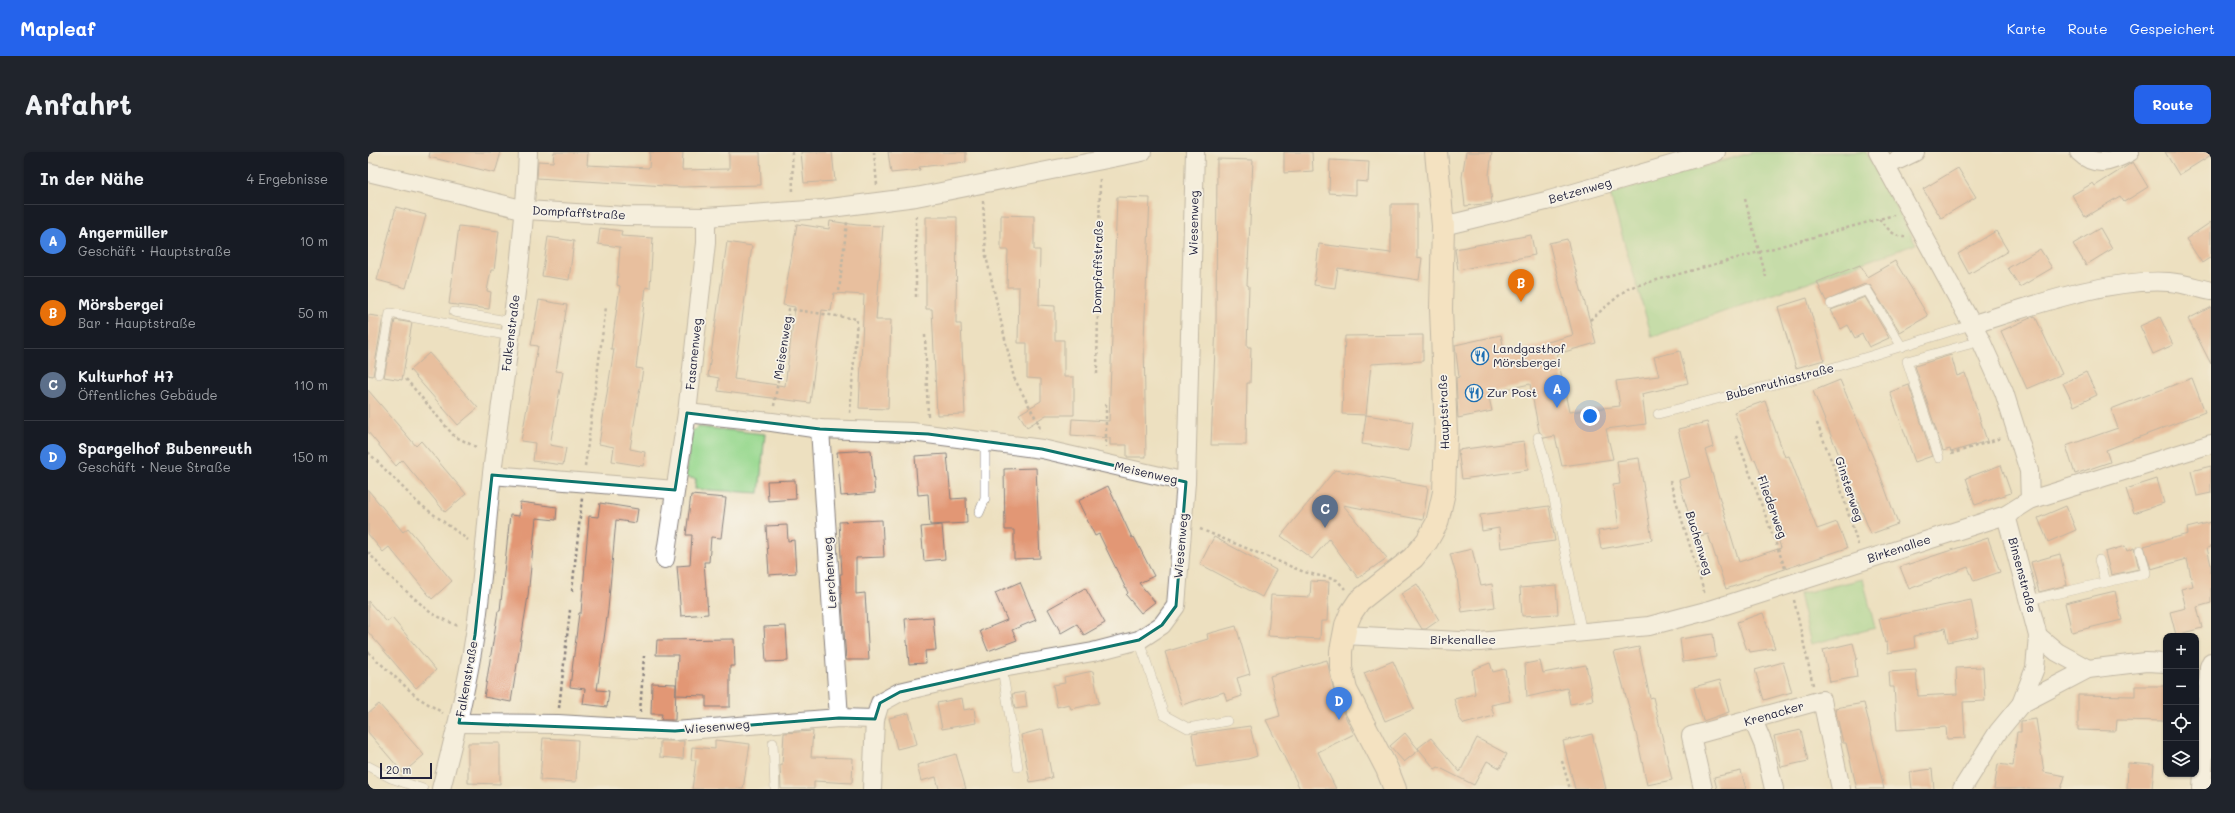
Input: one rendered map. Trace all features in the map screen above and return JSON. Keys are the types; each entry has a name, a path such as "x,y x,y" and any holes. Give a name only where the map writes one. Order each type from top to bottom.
{"street":[{"name":"Falkenstraße","path":"441,789 459,722 474,635 485,551 492,474 512,329 526,210 528,152"},
{"name":"Dompfaffstraße","path":"368,172 526,210 626,216 706,217 849,206 916,197 1142,152"},
{"name":"Wiesenweg","path":"872,789 876,719 880,703 900,692 1002,668 1093,652 1138,640 1162,625 1176,606 1186,482 1195,152"},
{"name":"Hauptstraße","path":"1395,789 1387,769 1346,690 1341,668 1344,635 1351,613 1359,601 1413,558 1427,541 1437,523 1444,492 1446,462 1441,317 1443,226 1436,152"},
{"name":"Betzenweg","path":"1443,226 1546,201 1716,152"},
{"path":"1915,152 1882,159 1974,324 2004,392 2029,471 2030,500"},
{"path":"2079,152 2090,161 2103,162 2130,152"},
{"name":"Fasanenweg","path":"665,559 687,413 706,243 706,217"},
{"path":"1974,324 2055,298 2129,284 2170,282 2211,291"},
{"name":"Meisenweg","path":"687,413 772,422 820,430 849,429 928,434 1042,449 1186,482"},
{"name":"Lerchenweg","path":"820,430 839,718"},
{"name":"Birkenallee","path":"1344,635 1479,642 1582,634 1649,626 1710,610 2006,515 2030,500 2211,444"},
{"path":"492,474 675,490"},
{"name":"Binsenstraße","path":"2006,515 2038,636 2035,668 2021,704"},
{"path":"2038,636 2057,652 2088,669"},
{"path":"1962,789 1998,732 2021,704 2088,669 2146,662 2163,663"},
{"path":"2202,789 2207,665"},
{"name":"Krenacker","path":"1703,789 1691,736 1754,720 1822,700 1841,789"},
{"name":"Wiesenweg","path":"459,722 558,724 698,730 839,718 876,719"},
{"path":"1754,720 1764,746 1774,789"}],"lane":[{"path":"1831,304 1866,290 1902,347"},
{"path":"454,312 512,329"},
{"path":"379,374 390,313 512,329"},
{"name":"Bubenruthiastraße","path":"1658,414 1798,378 1974,324"},
{"path":"1939,458 1907,361 1981,341"},
{"path":"1538,437 1549,475 1582,634"},
{"path":"979,513 985,499 985,442"},
{"path":"2029,600 2146,573 2140,550"},
{"path":"2099,560 2105,582"},
{"path":"1138,640 1164,715 1188,728 1227,721"},
{"path":"1002,668 1018,768"},
{"path":"773,743 775,789"},
{"path":"368,766 423,789"}],"path":[{"path":"792,152 794,210"},
{"path":"874,152 878,201"},
{"name":"Dompfaffstraße","path":"1097,374 1100,161"},
{"path":"981,184 986,256 1014,378 1039,424 1042,449"},
{"path":"916,197 916,296"},
{"path":"1745,199 1760,250 1766,277"},
{"path":"839,291 849,206"},
{"path":"1590,320 1628,288 1760,250 1910,211"},
{"path":"1879,219 1901,238 1924,236"},
{"path":"572,592 583,482 606,307"},
{"name":"Meisenweg","path":"772,422 789,309 857,319 849,429"},
{"path":"925,335 928,434"},
{"path":"406,379 454,436 495,456"},
{"name":"Meisenweg","path":"1106,404 1106,463"},
{"name":"Ginsterweg","path":"1817,423 1834,470 1863,561"},
{"path":"1939,458 2017,433"},
{"name":"Fliederweg","path":"1736,436 1791,584 1817,702"},
{"path":"368,452 417,502 485,551"},
{"name":"Buchenweg","path":"1670,481 1710,610"},
{"path":"1183,525 1204,530 1304,572 1337,580 1346,591 1359,601"},
{"name":"Falkenstraße","path":"368,552 388,575 431,613 474,635"},
{"path":"558,724 570,610"},
{"name":"Falkenstraße","path":"368,652 417,696 459,722"},
{"path":"639,728 644,656"},
{"path":"1562,761 1570,789"}],"highlighted area":[{"path":"687,413 820,429 928,434 1042,449 1186,482 1176,606 1162,625 1139,640 900,692 880,703 875,719 839,718 675,731 459,723 475,635 492,475 675,490"}],"green space":[{"path":"1753,152 1866,152 1916,244 1652,337 1610,194"},
{"path":"699,427 765,434 759,493 695,489 696,479 685,477 692,431"},
{"path":"1863,579 1875,628 1811,644 1799,594"}],"building":[{"path":"430,152 501,152 495,173 429,157"},
{"path":"554,152 588,152 587,165 649,168 650,152 683,152 682,170 729,169 729,152 760,152 761,185 682,187 537,178 538,161 553,162"},
{"path":"801,152 832,152 835,181 804,183"},
{"path":"888,152 966,152 966,162 919,167 920,170 891,173"},
{"path":"1284,152 1312,152 1313,171 1284,173"},
{"path":"1466,152 1492,152 1489,175 1492,203 1465,206 1462,177"},
{"path":"2165,152 2211,152 2211,155 2179,175"},
{"path":"1217,159 1253,160 1247,285 1249,286 1247,347 1251,347 1250,383 1247,383 1246,445 1211,445 1216,324"},
{"path":"1330,160 1369,162 1368,182 1356,181 1356,195 1329,193"},
{"path":"2133,162 2148,187 2124,202 2120,196 2085,217 2072,195 2093,183 2095,186"},
{"path":"1958,168 1976,197 1941,218 1923,189"},
{"path":"1117,197 1150,198 1144,339 1146,457 1127,457 1127,445 1110,445 1110,438 1071,435 1072,419 1109,421"},
{"path":"1391,204 1417,204 1417,257 1422,258 1419,280 1338,268 1335,288 1314,285 1319,244 1391,253"},
{"path":"396,207 426,215 406,288 377,280"},
{"path":"1001,215 1034,216 1034,250 1040,250 1039,305 1055,306 1055,340 1064,340 1064,377 1074,377 1074,415 1046,415 1027,427 1019,414 1041,401 1041,379 1027,378 1027,343 1018,343 1019,287 1007,287 1008,250 1001,250"},
{"path":"926,217 957,217 956,324 961,324 965,414 937,415 932,309 926,309"},
{"path":"830,221 857,225 883,226 876,320 891,320 888,409 859,408 864,295 834,293 831,311 822,310 810,403 718,391 719,378 708,376 727,242 752,246 734,379 785,386 795,307 783,305 797,224 829,229"},
{"path":"2211,222 2211,257 2202,263 2186,239"},
{"path":"459,226 499,231 494,270 491,270 487,291 491,292 489,309 449,304"},
{"path":"600,228 622,231 621,236 653,238 650,288 646,287 636,368 643,369 630,449 645,452 643,466 612,461 614,447 599,444 614,349 611,349 620,286 617,285 620,247 598,244"},
{"path":"2100,228 2112,249 2086,265 2073,244"},
{"path":"1996,231 2008,251 1969,274 1958,254"},
{"path":"1531,235 1535,255 1458,270 1455,249"},
{"path":"548,237 574,241 569,280 542,276"},
{"path":"1567,239 1596,343 1557,354 1569,412 1620,406 1616,381 1659,376 1654,357 1680,351 1688,383 1642,394 1646,424 1606,429 1613,459 1562,466 1555,436 1544,438 1539,431 1530,384 1488,393 1492,411 1458,418 1456,378 1459,377 1455,345 1501,335 1505,354 1573,335 1549,243"},
{"path":"2040,249 2052,268 2020,287 2008,268"},
{"path":"1895,261 1928,316 1900,332 1870,285 1865,284 1826,301 1817,282 1860,265 1867,277"},
{"path":"1865,297 1889,338 1869,347 1862,334 1855,338 1848,325 1841,329 1831,310"},
{"path":"1807,298 1824,360 1796,368 1778,307"},
{"path":"539,300 567,305 556,371 563,372 550,445 566,448 563,465 533,461 535,443 521,441 538,346 531,345"},
{"path":"2211,307 2211,364 2188,319"},
{"path":"368,315 383,317 373,376 368,375"},
{"path":"2035,316 2062,374 2027,389 2001,331"},
{"path":"2160,317 2173,345 2153,354 2140,326"},
{"path":"395,320 412,323 402,380 384,377"},
{"path":"1423,335 1423,361 1371,364 1366,415 1342,414 1345,336"},
{"path":"429,353 478,408 458,425 410,370"},
{"path":"1951,355 1957,376 1965,373 1987,441 1951,452 1950,449 1943,451 1915,366"},
{"path":"2086,372 2097,395 2074,406 2063,383"},
{"path":"2192,378 2205,412 2106,450 2110,462 2075,474 2066,446 2118,428 2111,409"},
{"path":"1840,380 1876,464 1898,524 1871,534 1813,391"},
{"path":"1909,385 1932,456 1915,462 1890,392"},
{"path":"368,390 416,446 421,441 466,494 445,512 402,460 396,466 368,432"},
{"path":"1765,401 1785,457 1789,456 1817,529 1837,522 1847,548 1726,589 1708,534 1696,537 1682,492 1679,480 1690,477 1678,429 1707,422 1713,447 1705,450 1739,562 1781,548 1778,539 1785,536 1755,459 1753,460 1734,412"},
{"path":"1366,415 1413,422 1409,451 1362,444"},
{"path":"1524,441 1528,470 1462,479 1458,450"},
{"path":"871,450 875,493 841,496 837,452"},
{"path":"947,454 951,499 966,498 967,523 930,525 928,494 918,495 915,456"},
{"path":"1639,458 1652,540 1601,549 1598,531 1619,528 1613,485 1620,484 1617,461"},
{"path":"2001,465 2011,493 1975,505 1966,478"},
{"path":"2211,466 2211,493 2197,496 2191,471"},
{"path":"1036,468 1040,558 1014,559 1014,530 1005,530 1004,469"},
{"path":"1335,470 1428,487 1423,520 1343,505 1387,558 1358,578 1329,539 1312,559 1281,536"},
{"path":"2157,479 2164,503 2134,513 2126,489"},
{"path":"795,480 796,499 768,501 767,481"},
{"path":"1108,486 1132,538 1134,537 1154,576 1139,583 1155,602 1141,613 1126,595 1128,593 1099,534 1095,536 1078,501"},
{"path":"368,490 403,532 408,528 452,581 432,599 389,547 383,552 368,534"},
{"path":"691,495 726,498 721,538 711,537 709,562 704,562 708,614 681,616 677,566 690,565 692,535 686,535"},
{"path":"520,502 557,507 556,520 536,518 528,596 511,702 484,697 498,611 500,611 510,515 519,516"},
{"path":"600,503 638,509 636,523 616,520 608,610 597,690 609,691 607,707 583,704 585,689 570,687 579,613 581,613 589,516 598,517"},
{"path":"1549,506 1555,541 1501,548 1499,528 1482,531 1480,515"},
{"path":"2066,506 2076,530 2048,542 2038,518"},
{"path":"882,520 884,557 856,558 856,594 865,593 869,660 846,660 840,574 842,574 839,522"},
{"path":"2211,522 2211,547 2207,548 2211,565 2211,603 2197,607 2202,628 2183,633 2175,633 2170,612 2186,608 2181,589 2193,586 2187,559 2151,569 2144,546 2188,534 2187,528"},
{"path":"787,525 788,541 794,540 796,573 769,575 766,526"},
{"path":"942,525 945,559 924,561 921,527"},
{"path":"1214,537 1276,570 1262,597 1200,564"},
{"path":"1988,538 2000,572 1974,581 1968,567 1909,589 1900,567"},
{"path":"2125,546 2127,551 2134,548 2139,569 2111,575 2105,552"},
{"path":"1472,549 1481,586 1492,584 1495,607 1462,612 1457,578 1450,554"},
{"path":"2060,554 2067,585 2039,592 2031,562"},
{"path":"1311,581 1329,582 1327,621 1321,621 1320,639 1268,636 1271,595 1310,597"},
{"path":"1020,582 1036,620 1012,630 1017,640 988,651 980,631 1007,620 995,593"},
{"path":"1417,584 1439,620 1426,629 1422,629 1401,594"},
{"path":"1556,585 1558,614 1522,616 1520,588"},
{"path":"1085,588 1105,623 1084,635 1077,624 1061,633 1048,609"},
{"path":"2115,591 2122,620 2072,632 2065,603"},
{"path":"1971,600 1978,636 1948,642 1945,628 1914,636 1915,648 1888,653 1887,642 1885,643 1879,619"},
{"path":"368,601 387,622 392,618 436,670 416,688 368,632"},
{"path":"1763,613 1775,648 1750,652 1749,649 1747,650 1737,622"},
{"path":"933,617 936,650 925,651 926,663 909,664 905,619"},
{"path":"786,626 788,661 766,662 764,627"},
{"path":"1236,626 1250,674 1237,678 1242,696 1227,701 1224,692 1182,705 1165,652 1208,639 1207,634"},
{"path":"1713,634 1716,657 1683,662 1680,639"},
{"path":"734,639 735,666 730,666 730,707 706,707 706,696 676,695 678,655 656,655 657,640"},
{"path":"1853,643 1857,659 1855,660 1857,677 1830,682 1823,650"},
{"path":"1639,647 1650,698 1653,697 1672,780 1647,785 1637,737 1614,652"},
{"path":"1327,660 1335,696 1354,734 1318,752 1336,789 1300,789 1266,720 1280,716 1270,676"},
{"path":"1393,661 1414,709 1385,721 1364,673"},
{"path":"1540,661 1543,673 1586,665 1593,700 1570,704 1567,688 1527,697 1525,664"},
{"path":"1783,662 1792,692 1764,700 1755,670"},
{"path":"1490,663 1493,672 1505,669 1510,701 1491,705 1494,716 1464,724 1459,718 1454,699 1475,694 1472,670"},
{"path":"1983,667 1985,701 1963,702 1965,738 1947,739 1946,727 1897,730 1894,687 1890,687 1889,672 1916,670 1918,696 1957,694 1956,668"},
{"path":"1093,671 1099,703 1071,709 1069,704 1057,707 1053,685 1065,683 1064,677"},
{"path":"1720,680 1729,712 1703,721 1694,687"},
{"path":"652,683 676,684 675,720 661,720 662,714 651,714"},
{"path":"2135,686 2163,686 2163,721 2117,720 2116,731 2078,730 2078,695 2135,696"},
{"path":"1025,692 1027,707 1015,709 1012,694"},
{"path":"962,698 964,710 974,708 976,723 942,729 937,703"},
{"path":"1864,703 1884,789 1857,789 1846,743 1843,743 1835,708"},
{"path":"379,704 424,755 403,773 368,732 368,713"},
{"path":"909,713 917,744 897,749 889,718"},
{"path":"2036,719 2044,772 2065,776 2061,789 1994,789 1998,764 2013,766 2017,732 2021,732 2021,721"},
{"path":"1250,726 1257,756 1248,759 1197,767 1192,734"},
{"path":"1043,729 1052,778 1030,782 1021,735"},
{"path":"1801,730 1808,761 1781,767 1774,736"},
{"path":"813,731 811,757 853,758 852,783 814,781 814,789 781,789 780,765 782,765 784,733"},
{"path":"1405,733 1419,750 1404,762 1390,746"},
{"path":"1592,734 1606,789 1575,789 1563,741"},
{"path":"543,738 578,740 576,782 540,780"},
{"path":"1431,738 1460,772 1477,738 1507,754 1500,768 1487,761 1474,785 1438,767 1435,769 1418,748"},
{"path":"715,740 750,744 743,789 692,789 696,760 691,760 692,747 715,749"},
{"path":"660,741 684,741 683,759 660,757"},
{"path":"468,743 500,743 500,784 468,783"},
{"path":"956,754 966,789 939,789 936,777 921,781 917,765"},
{"path":"2128,763 2154,765 2152,789 2127,789"},
{"path":"1932,769 1934,789 1912,789 1910,772"},
{"path":"1741,771 1746,789 1717,789 1714,777"}],"place":[{"name":"Mörsbergei","path":"1521,302"},
{"name":"Landgasthof Mörsbergei","path":"1480,356"},
{"name":"Zur Post","path":"1474,393"},
{"name":"Angermüller","path":"1557,408"},
{"name":"Kulturhof H7","path":"1325,528"},
{"name":"Spargelhof Bubenreuth","path":"1339,720"}]}
